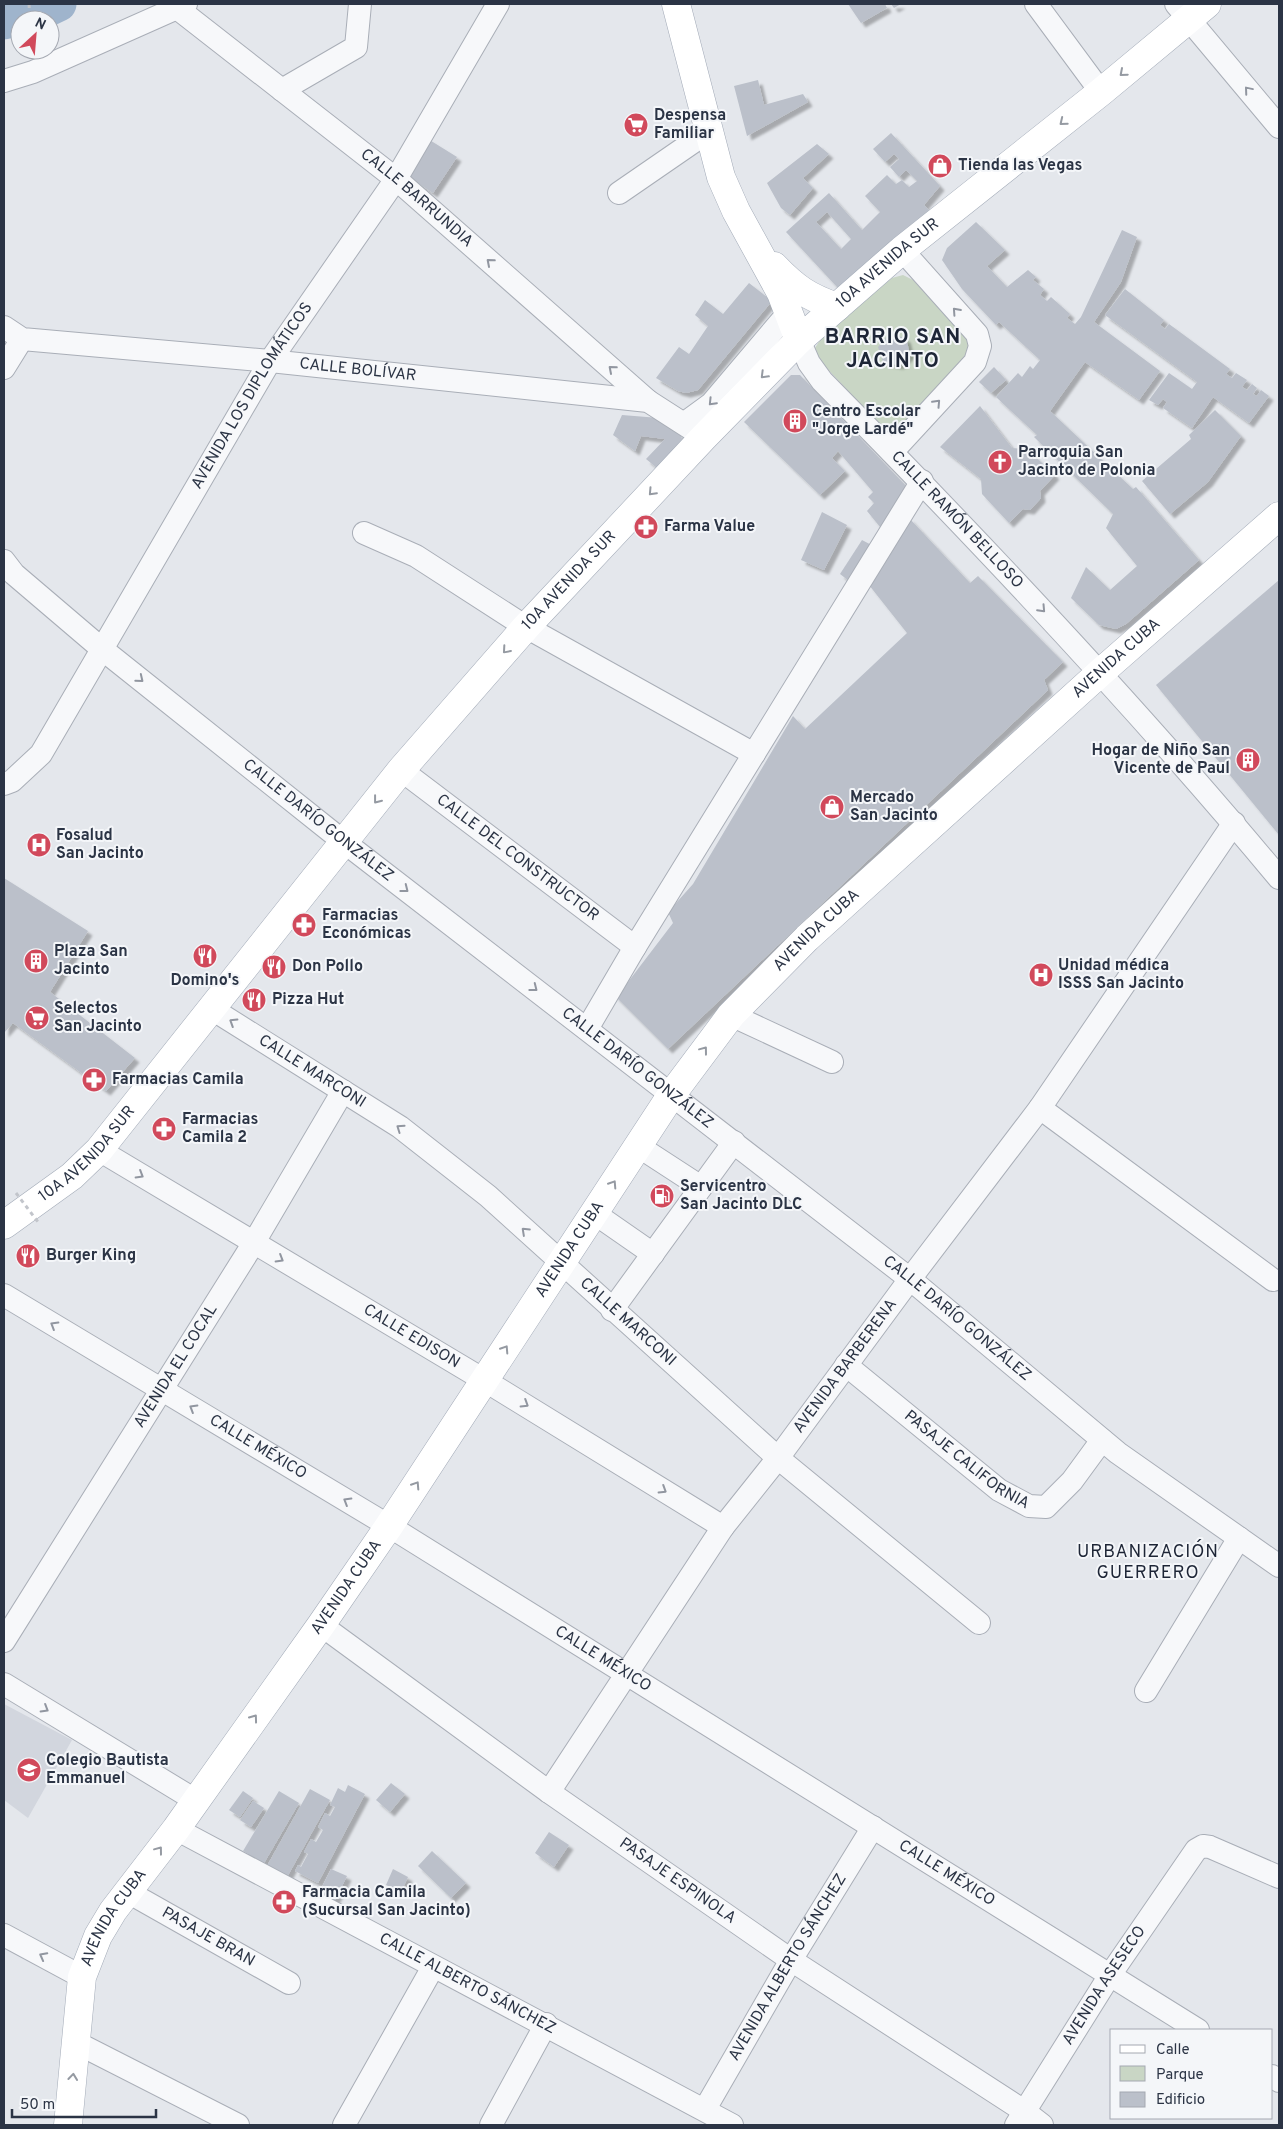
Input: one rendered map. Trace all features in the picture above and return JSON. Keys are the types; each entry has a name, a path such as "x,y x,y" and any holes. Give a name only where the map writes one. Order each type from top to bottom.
{"main road":[{"name":"CALLE RAMÓN BELLOSO","path":"676,4 721,177 736,211 789,312 799,340"},
{"name":"10A AVENIDA SUR","path":"4,1225 72,1176 99,1150 401,770 694,430 902,250 1101,92 1191,9"},
{"path":"756,246 792,285 806,295 837,307"},
{"name":"AVENIDA CUBA","path":"68,2125 82,1977 98,1936 128,1892 176,1829 389,1526 672,1094 731,1015 807,938 1101,672 1279,516"}],"street":[{"path":"282,90 356,47 360,4"},
{"name":"AVENIDA LOS DIPLOMÁTICOS","path":"4,784 12,781 41,754 270,361 396,179 498,4"},
{"path":"1036,4 1101,92"},
{"path":"4,81 33,72 181,6"},
{"name":"CALLE BARRUNDIA","path":"181,6 282,90 396,179 648,401"},
{"path":"1191,9 1279,127"},
{"path":"619,192 709,131"},
{"path":"892,452 975,362 980,346 976,334 902,250"},
{"name":"10A AVENIDA SUR","path":"694,430 711,404 789,312"},
{"path":"4,368 13,333"},
{"name":"CALLE BOLÍVAR","path":"13,333 648,401 694,430"},
{"name":"CALLE RAMÓN BELLOSO","path":"799,340 809,363 822,381 922,481 1101,672 1279,878"},
{"path":"587,1029 635,947 922,481"},
{"path":"364,533 416,556 526,626 754,754"},
{"name":"CALLE DARÍO GONZÁLEZ","path":"4,561 14,574 102,649 344,842 910,1278 1102,1440 1279,1566"},
{"name":"CALLE DEL CONSTRUCTOR","path":"401,770 635,947"},
{"name":"AVENIDA BARBERENA","path":"549,1792 723,1527 778,1458 910,1278 1040,1108 1234,824"},
{"name":"CALLE MARCONI","path":"212,1009 400,1128 488,1196 561,1264 778,1458 979,1623"},
{"path":"731,1015 832,1062"},
{"name":"AVENIDA EL COCAL","path":"4,1641 253,1244 343,1091"},
{"path":"1040,1108 1273,1280"},
{"path":"612,1310 734,1142"},
{"path":"638,1146 701,1187"},
{"name":"CALLE EDISON","path":"99,1150 253,1244 484,1380 723,1527"},
{"path":"594,1213 653,1254"},
{"name":"CALLE MÉXICO","path":"4,1295 389,1526 1196,2029"},
{"name":"PASAJE CALIFORNIA","path":"846,1365 999,1490 1029,1506 1046,1507 1072,1481 1102,1440"},
{"path":"1146,1691 1239,1538"},
{"name":"PASAJE ESPINOLA","path":"321,1624 549,1792 1020,2118 1042,2125"},
{"path":"4,1684 196,1800"},
{"name":"AVENIDA ALBERTO SÁNCHEZ","path":"704,2109 873,1827"},
{"name":"CALLE ALBERTO SÁNCHEZ","path":"176,1829 433,1967 546,2024 732,2125"},
{"name":"AVENIDA ASESECO","path":"1020,2118 1110,1976 1196,1850 1203,1846 1210,1847 1279,1877"},
{"name":"PASAJE BRAN","path":"128,1892 290,1983"},
{"path":"4,1935 82,1977"},
{"path":"344,2125 433,1967"},
{"path":"491,2125 546,2024"},
{"path":"77,2043 238,2125"}],"path":[{"path":"16,1193 38,1222"}],"shaded area":[{"name":"Colegio Bautista Emmanuel","path":"4,1704 72,1740 28,1818 4,1800"}],"green space":[{"path":"903,275 913,280 970,343 969,354 903,425 888,428 877,422 821,362 815,348 822,337 892,278"}],"building":[{"path":"848,4 885,4 887,8 861,23"},
{"path":"891,4 901,4 894,8"},
{"path":"758,80 764,105 803,94 808,102 747,136 734,86"},
{"path":"891,133 940,186 924,205 929,210 883,252 840,287 837,287 786,232 829,193 862,230 880,212 865,196 887,175 896,184 902,180 909,187 917,181 906,170 899,177 890,167 899,159 894,154 885,162 873,149","holes":["827,212 851,239 841,249 816,222"]},
{"path":"428,139 457,157 433,193 412,179 406,172"},
{"path":"817,144 829,154 803,178 813,188 790,215 781,208 767,183"},
{"path":"976,222 1005,250 987,266 1007,287 1028,270 1036,277 1033,280 1044,289 1040,295 1047,301 1051,297 1070,314 1067,318 1075,324 1081,317 1122,230 1137,237 1121,282 1094,322 1160,371 1139,400 1085,362 1050,411 1133,489 1136,487 1199,560 1126,624 1116,629 1099,625 1071,598 1086,567 1110,590 1137,566 1106,528 1113,514 1034,437 1037,435 996,397 1018,373 1022,377 1030,366 1033,369 1040,360 999,322 996,325 962,289 942,260 947,248"},
{"path":"749,283 772,301 698,390 686,393 678,391 656,378 679,347 689,354 708,326 695,315 705,300 723,314"},
{"path":"1125,289 1164,320 1160,325 1165,329 1169,324 1230,369 1226,374 1232,378 1236,373 1247,380 1242,387 1247,390 1252,384 1257,388 1253,394 1257,396 1261,390 1269,396 1249,423 1213,397 1192,428 1163,408 1167,402 1163,399 1158,405 1149,400 1169,373 1192,389 1197,382 1105,315"},
{"path":"889,334 906,338 910,354 899,365 883,362 878,347"},
{"path":"994,367 1006,380 991,393 979,382"},
{"path":"791,375 800,375 908,488 885,533 867,511 874,503 868,497 873,492 838,451 832,458 845,471 820,495 744,422"},
{"name":"Parroquia San Jacinto de Polonia","path":"980,406 1012,448 1027,449 1055,475 1040,491 1041,498 1030,510 1023,509 1009,523 982,494 981,479 940,447"},
{"path":"1215,410 1241,436 1208,482 1170,514 1142,481 1191,439 1189,435"},
{"path":"622,415 659,418 681,436 682,439 657,468 646,459 665,439 641,436 635,451 613,435"},
{"path":"822,512 847,525 824,570 801,560"},
{"name":"Mercado San Jacinto","path":"909,518 970,583 978,576 1063,662 1044,680 1048,690 668,1049 614,995 628,982 673,923 668,912 693,884 793,716 805,729 907,633 869,585"},
{"path":"862,540 877,548 853,584 840,574"},
{"name":"Hogar de Niño San Vicente de Paul","path":"1279,580 1279,835 1156,685"},
{"name":"Plaza San Jacinto","path":"4,878 88,931 50,992 135,1058 106,1091 13,1023 4,1033"},
{"path":"391,1783 405,1794 390,1812 376,1800"},
{"path":"348,1785 365,1794 318,1883 295,1871 298,1865 301,1867 308,1854 304,1852 311,1839 316,1842 323,1830 318,1827 325,1813 330,1816 335,1807 330,1805 338,1788 345,1792"},
{"path":"310,1789 330,1800 287,1877 267,1866"},
{"path":"243,1791 253,1798 240,1817 229,1810"},
{"path":"279,1791 299,1803 264,1863 243,1851"},
{"path":"253,1801 264,1808 251,1827 240,1820"},
{"path":"549,1832 569,1845 554,1867 535,1853"},
{"path":"432,1851 466,1883 451,1898 418,1866"},
{"path":"331,1869 347,1876 333,1904 317,1897"},
{"path":"393,1869 408,1877 401,1892 386,1885"}],"waterway":[{"path":"4,22 36,15 59,4"}],"place":[{"name":"Despensa Familiar","path":"636,125"},
{"name":"Tienda las Vegas","path":"940,166"},
{"name":"Centro Escolar \"Jorge Lardé\"","path":"795,421"},
{"name":"Parroquia San Jacinto de Polonia","path":"1000,462"},
{"name":"Farma Value","path":"646,527"},
{"name":"Hogar de Niño San Vicente de Paul","path":"1248,760"},
{"name":"Mercado San Jacinto","path":"832,807"},
{"name":"Fosalud San Jacinto","path":"39,845"},
{"name":"Farmacias Económicas","path":"304,925"},
{"name":"Domino's","path":"205,956"},
{"name":"Plaza San Jacinto","path":"36,961"},
{"name":"Don Pollo","path":"274,967"},
{"name":"Unidad médica ISSS San Jacinto","path":"1041,975"},
{"name":"Pizza Hut","path":"254,1000"},
{"name":"Selectos San Jacinto","path":"37,1018"},
{"name":"Farmacias Camila","path":"94,1080"},
{"name":"Farmacias Camila 2","path":"164,1129"},
{"name":"Servicentro San Jacinto DLC","path":"662,1196"},
{"name":"Burger King","path":"28,1256"},
{"name":"Colegio Bautista Emmanuel","path":"29,1770"},
{"name":"Farmacia Camila (Sucursal San Jacinto)","path":"284,1902"}],"district":[{"name":"BARRIO SAN JACINTO","path":"893,349"},
{"name":"URBANIZACIÓN GUERRERO","path":"1148,1562"}]}
